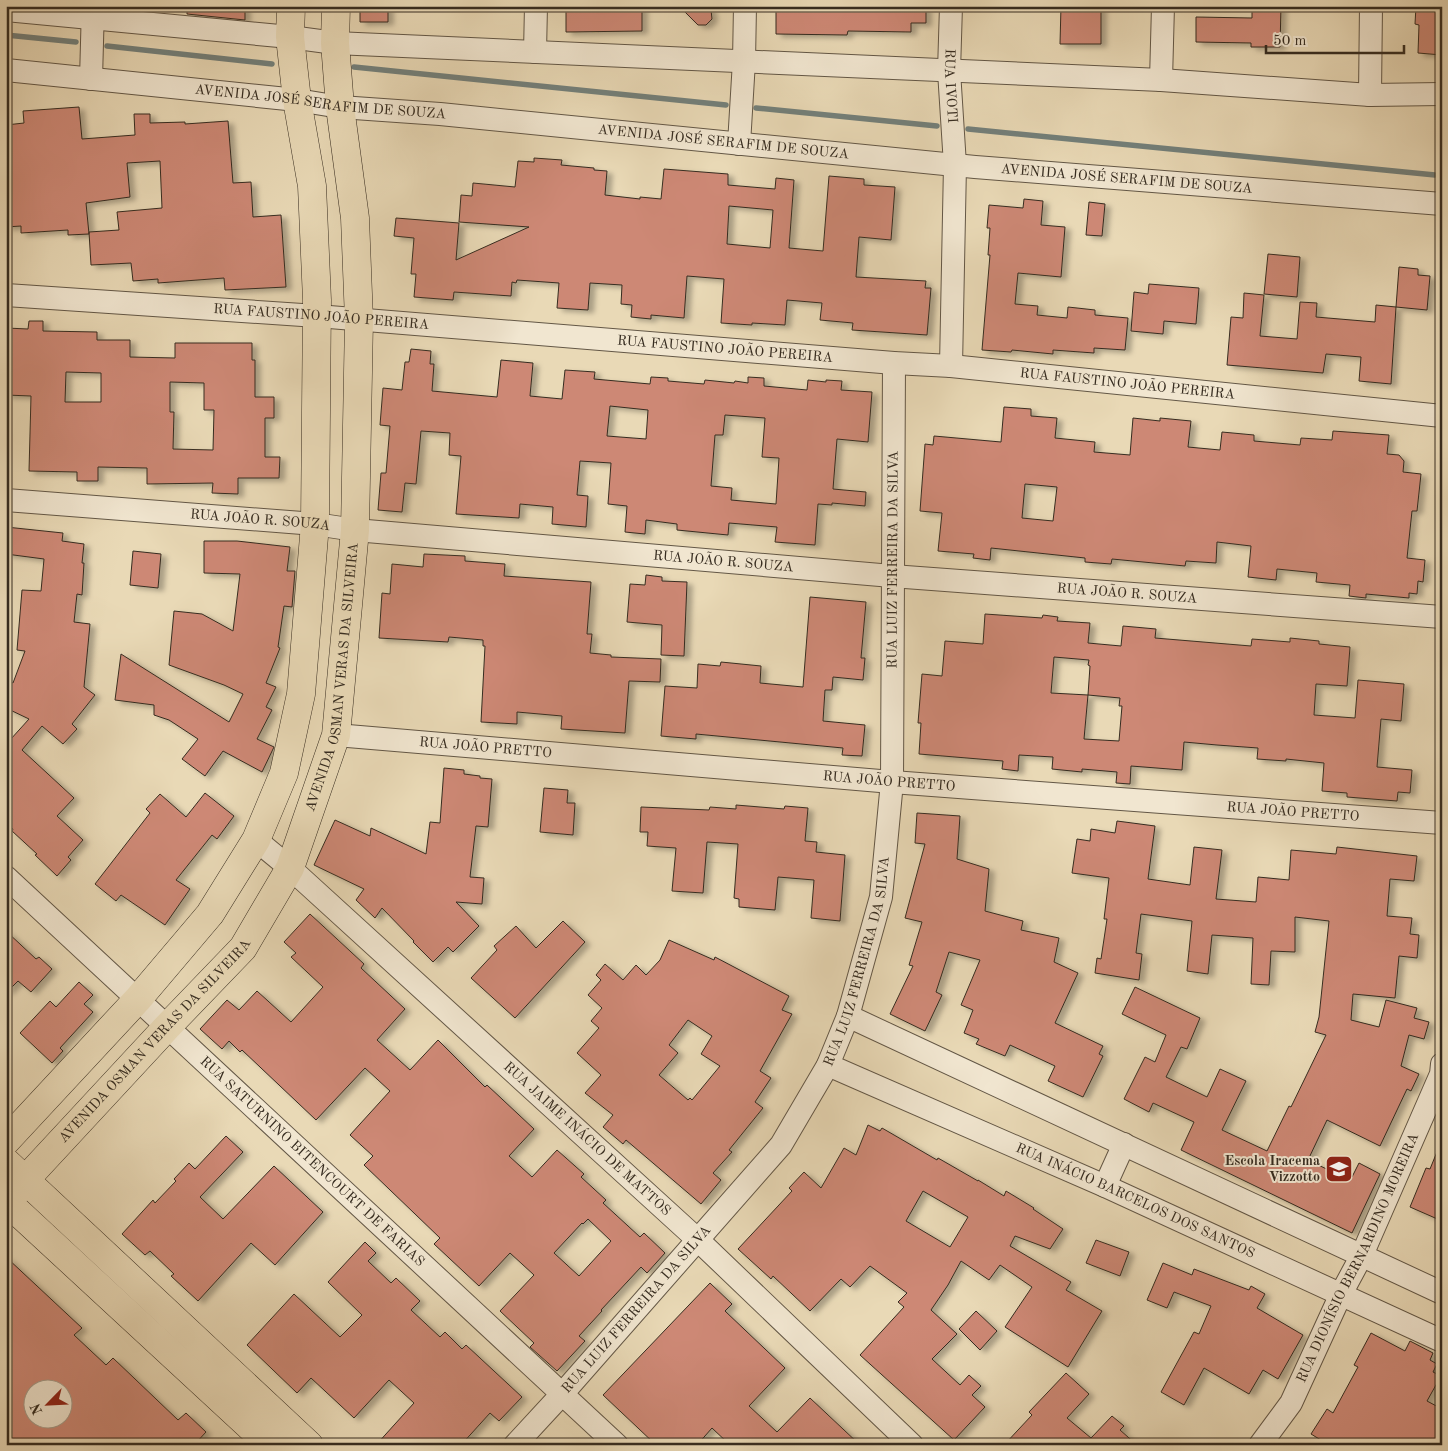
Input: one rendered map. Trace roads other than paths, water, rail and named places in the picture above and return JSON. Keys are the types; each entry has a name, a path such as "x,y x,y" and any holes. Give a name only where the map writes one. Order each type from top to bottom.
{"main road":[{"name":"AVENIDA OSMAN VERAS DA SILVEIRA","path":"6,1142 138,999 210,914 256,840 284,773 301,694 315,524 317,316 312,186 297,100 290,37 291,6"},
{"name":"AVENIDA OSMAN VERAS DA SILVEIRA","path":"7,1202 16,1171 167,1027 243,948 290,868 336,735 356,530 359,320 355,218 340,107 335,43 336,6"},
{"path":"16,1171 310,1445"},
{"path":"7,1202 270,1445"}],"street":[{"path":"535,52 536,6"},
{"path":"739,144 745,6"},
{"name":"RUA IVOTI","path":"951,6 949,71 955,165"},
{"path":"1162,6 1162,80"},
{"path":"1370,95 1371,6"},
{"path":"6,10 92,13 335,43 1162,80 1370,95 1442,94"},
{"path":"91,79 92,13"},
{"name":"AVENIDA JOSÉ SERAFIM DE SOUZA","path":"6,70 297,100 340,107 450,115 955,165 1442,204"},
{"path":"952,366 955,165"},
{"name":"RUA FAUSTINO JOÃO PEREIRA","path":"6,295 317,316 894,363 952,366 1442,416"},
{"name":"RUA LUIZ FERREIRA DA SILVA","path":"515,1445 781,1145 828,1064 848,1016 881,897 892,782 894,363"},
{"name":"RUA JOÃO R. SOUZA","path":"6,500 315,524 356,530 892,576 1442,616"},
{"name":"RUA JOÃO PRETTO","path":"336,735 892,782 1442,823"},
{"name":"RUA JAIME INÁCIO DE MATTOS","path":"256,840 290,868 698,1240 912,1445"},
{"name":"RUA SATURNINO BITENCOURT DE FARIAS","path":"6,877 617,1445"},
{"path":"848,1016 1442,1293"},
{"name":"RUA INÁCIO BARCELOS DOS SANTOS","path":"828,1064 1105,1186 1442,1341"},
{"name":"RUA DIONÍSIO BERNARDINO MOREIRA","path":"1260,1445 1291,1403 1341,1294 1362,1255 1442,1071"},
{"path":"1105,1186 1124,1144"}],"waterway":[{"path":"6,35 76,42"},
{"path":"107,46 272,64"},
{"path":"354,67 726,105"},
{"path":"756,108 937,126"},
{"path":"968,129 1435,175"}],"place":[{"name":"Escola Iracema Vizzotto","path":"1339,1169"}]}
